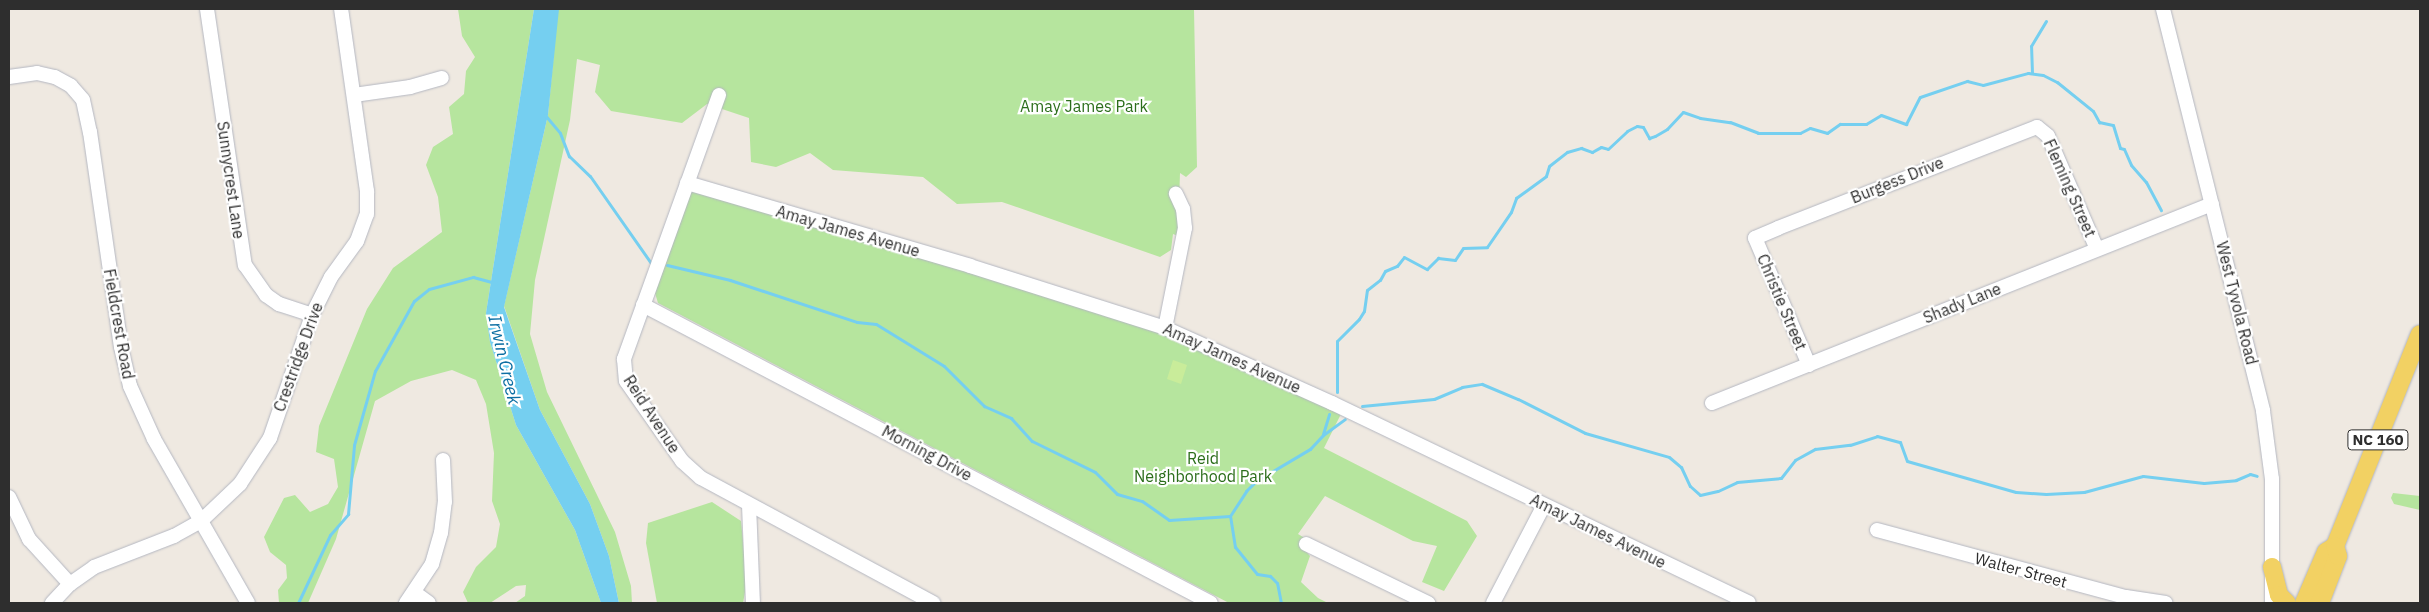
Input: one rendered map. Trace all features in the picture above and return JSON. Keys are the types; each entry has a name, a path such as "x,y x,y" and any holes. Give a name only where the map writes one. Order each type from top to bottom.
{"main road":[{"name":"NC 160","path":"2304,603 2326,552 2335,546 2420,334"},
{"name":"NC 160","path":"2320,603 2338,556 2335,546"},
{"path":"2272,566 2278,595 2287,603"}],"street":[{"name":"Sunnycrest Lane","path":"207,9 245,265 266,295 279,304 312,314"},
{"name":"Crestridge Drive","path":"52,603 70,584 102,563 174,536 201,521 240,484 263,452 312,314 331,277 357,241 367,214 367,191 341,9"},
{"name":"West Tyvola Road","path":"2163,9 2264,411 2272,480 2272,603"},
{"name":"Fieldcrest Road","path":"9,77 37,73 55,77 75,91 86,108 121,347 130,386 154,439 248,603"},
{"path":"354,95 410,88 442,78"},
{"name":"Reid Avenue","path":"719,95 624,359 626,381 691,470 749,505 933,603"},
{"name":"Burgess Drive","path":"1755,238 2006,137 2034,127 2040,128"},
{"name":"Fleming Street","path":"2040,128 2048,136 2097,249"},
{"name":"Amay James Avenue","path":"688,183 970,266 1165,328 1244,362 1749,603"},
{"path":"1165,328 1185,228 1183,209 1176,194"},
{"name":"Shady Lane","path":"1712,403 2212,204"},
{"name":"Christie Street","path":"1755,238 1809,365"},
{"name":"Morning Drive","path":"643,304 1211,603"},
{"path":"429,603 410,598 432,564 441,534 445,502 443,460"},
{"path":"9,497 30,538 70,584"},
{"path":"749,505 753,603"},
{"path":"1493,603 1544,505"},
{"name":"Walter Street","path":"1877,530 2126,600 2166,603"},
{"path":"1306,544 1428,603"}],"green space":[{"path":"458,9 534,9 486,313 490,342 516,425 575,530 601,603 515,603 525,596 526,585 516,586 490,603 468,603 463,592 476,567 496,547 500,524 492,501 494,453 486,404 476,380 452,370 411,381 375,401 336,539 308,603 279,603 278,590 287,578 286,565 270,552 264,537 284,498 295,495 310,512 328,504 338,487 334,459 316,452 319,426 367,309 393,268 442,232 438,197 426,165 433,147 453,134 449,107 464,94 466,71 475,57 462,36"},
{"name":"Amay James Park","path":"540,9 1194,9 1197,167 1186,177 1180,173 1178,236 1173,234 1171,250 1160,257 1002,202 957,204 923,177 833,170 810,153 776,167 751,162 749,118 707,104 682,123 611,111 595,92 600,65 577,59 570,120 535,280 530,334 547,392 615,532 631,586 632,603 619,603 609,556 590,504 540,410 504,306 548,115 554,52"},
{"name":"Reid Neighborhood Park","path":"692,189 1152,328 1341,414 1324,448 1467,521 1477,536 1444,591 1422,582 1437,546 1413,541 1325,496 1298,534 1308,540 1304,549 1310,556 1301,582 1318,598 1328,603 1229,603 658,303 655,293"},
{"path":"1173,360 1187,365 1181,384 1167,379"},
{"path":"2393,493 2420,496 2420,510 2394,504 2391,498"},
{"path":"712,502 741,521 747,581 743,603 657,603 646,543 648,523"}],"water":[{"name":"Irwin Creek","path":"534,9 559,9 548,115 504,307 540,410 590,504 609,556 619,603 601,603 575,530 516,425 490,342 486,313"}],"waterway":[{"path":"2032,73 2031,46 2046,21"},
{"path":"1337,392 1337,341 1359,319 1364,311 1367,290 1380,280 1385,271 1397,266 1404,257 1427,269 1438,258 1455,260 1463,248 1487,247 1511,212 1516,198 1546,176 1549,166 1567,152 1581,148 1592,152 1601,147 1608,149 1627,131 1637,126 1643,127 1649,138 1655,136 1667,129 1683,112 1700,118 1730,122 1758,133 1800,133 1810,128 1827,133 1840,124 1866,124 1881,115 1906,124 1920,97 1967,81 1983,85 2028,73 2043,75 2057,82 2093,111 2099,122 2113,125 2120,148 2124,149 2131,165 2146,182 2161,210"},
{"path":"545,115 560,133 569,156 590,176 651,263"},
{"path":"667,265 730,280 857,322 876,324 944,366 984,406 1011,418 1032,441 1095,472 1117,494 1142,501 1169,520 1230,516"},
{"path":"298,603 330,535 348,514 354,445 375,371 414,301 429,289 473,277 496,283"},
{"path":"1362,406 1434,399 1462,387 1482,384 1518,399 1585,433 1669,457 1681,467 1690,486 1700,495 1718,491 1737,482 1781,478 1795,460 1815,449 1850,445 1877,436 1900,442 1907,461 2016,492 2046,494 2084,492 2143,476 2204,483 2236,480 2250,474 2257,476"},
{"path":"1323,434 1329,414"},
{"path":"1281,603 1277,583 1270,576 1257,574 1235,547 1230,516 1246,491 1256,481 1310,449 1323,435 1345,419"}]}
